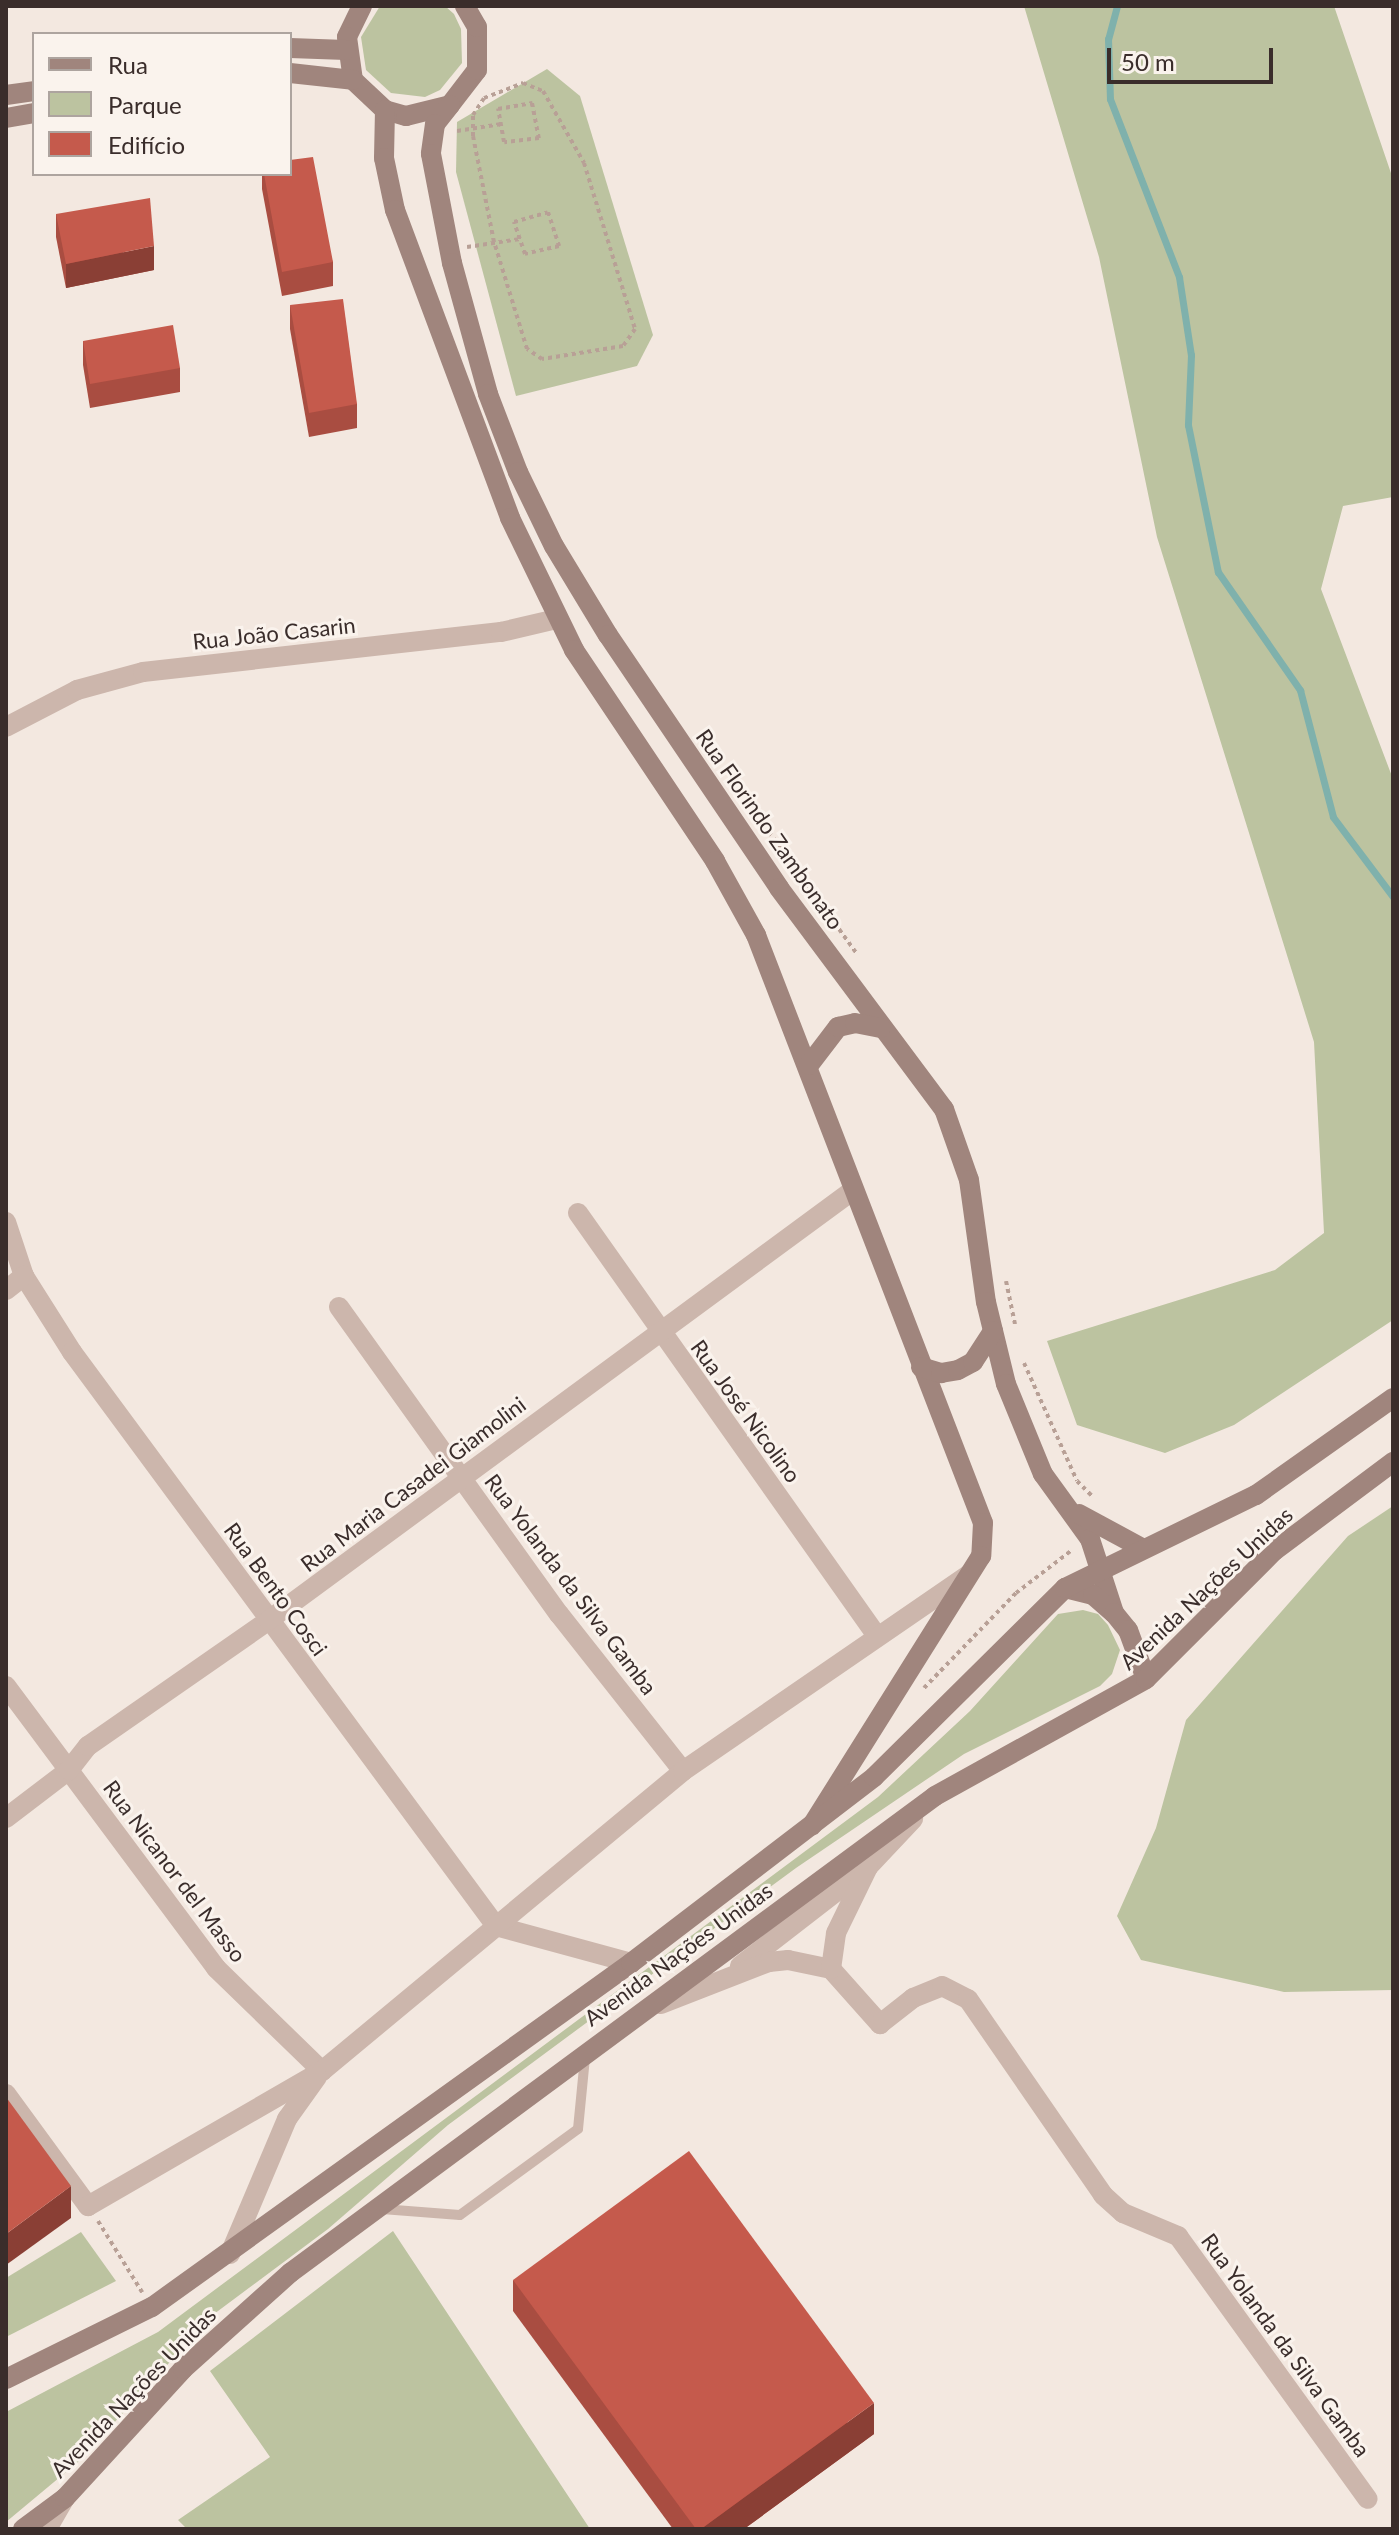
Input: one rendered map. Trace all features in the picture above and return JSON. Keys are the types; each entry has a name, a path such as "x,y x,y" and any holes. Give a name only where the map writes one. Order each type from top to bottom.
{"main road":[{"path":"362,6 350,26 346,50 353,80 385,110 429,114 450,105"},
{"name":"Rua Florindo Zambonato","path":"465,6 477,27 481,49 477,70 435,124 431,154 452,263 488,394 518,472 608,635 779,888 944,1109 962,1153 993,1331 1006,1384 1043,1474 1090,1539 1103,1568 1114,1613"},
{"path":"292,48 346,50"},
{"path":"292,73 353,80"},
{"path":"6,95 32,91"},
{"path":"385,110 384,158 395,210 465,408 557,619 715,861 756,935 809,1065 852,1191 983,1523 981,1556 812,1825"},
{"path":"6,118 32,113"},
{"path":"809,1065 838,1027 855,1023 881,1028"},
{"path":"921,1367 941,1373 958,1370 973,1362 993,1331"},
{"name":"Avenida Nações Unidas","path":"9,2376 152,2307 230,2254 631,1963 904,1751 1065,1588 1256,1495 1393,1398"},
{"name":"Avenida Nações Unidas","path":"23,2529 65,2498 214,2338 376,2208 935,1796 1146,1679 1274,1551 1393,1462"},
{"path":"1043,1474 1075,1510 1142,1548"},
{"path":"1065,1588 1093,1595 1114,1613 1128,1630 1146,1679"}],"street":[{"name":"Rua João Casarin","path":"8,722 77,690 143,672 501,632 557,619"},
{"name":"Rua Maria Casadei Giamolini","path":"6,1818 69,1770 88,1746 269,1620 852,1191"},
{"name":"Rua José Nicolino","path":"578,1213 877,1636"},
{"name":"Rua Bento Cosci","path":"6,1222 24,1276 72,1352 496,1926"},
{"path":"6,1290 24,1276"},
{"name":"Rua Yolanda da Silva Gamba","path":"339,1307 559,1614 683,1771"},
{"path":"6,2094 88,2206 322,2071 683,1771 968,1575"},
{"name":"Rua Nicanor del Masso","path":"6,1686 216,1968 322,2071"},
{"path":"730,1973 868,1867 935,1796"},
{"path":"632,2017 730,1973 788,1960 831,1969 836,1933 868,1867"},
{"path":"496,1926 631,1963"},
{"name":"Rua Yolanda da Silva Gamba","path":"831,1969 880,2024 913,1998 942,1986 968,1999 1103,2195 1123,2213 1178,2236 1368,2499"},
{"path":"230,2254 287,2119 322,2071"},
{"path":"47,2529 65,2498"}],"lane":[{"path":"376,2208 460,2215 578,2129 585,2052"}],"path":[{"path":"523,83 543,91 584,163 635,329 623,346 542,359 527,349 494,242 473,115 484,98 499,89 523,83"},
{"path":"532,103 539,138 504,142 501,124 498,109 532,103"},
{"path":"452,145 450,131 501,124"},
{"path":"548,212 559,246 525,254 520,239 514,222 548,212"},
{"path":"464,233 469,259"},
{"path":"467,247 520,239"},
{"path":"764,826 863,962"},
{"path":"1004,1271 1016,1329"},
{"path":"1022,1358 1077,1481 1095,1500"},
{"path":"922,1690 1016,1593 1058,1558 1090,1539"},
{"path":"88,2206 152,2307"}],"green space":[{"path":"380,6 445,6 454,14 461,29 462,63 440,90 425,97 391,93 366,70 361,37"},
{"path":"1024,6 1334,6 1393,179 1393,497 1343,506 1321,589 1393,779 1393,1320 1234,1425 1165,1453 1077,1425 1047,1341 1275,1270 1324,1233 1314,1042 1157,537 1099,257"},
{"path":"547,69 580,96 653,335 637,366 516,396 456,172 457,122"},
{"path":"1393,1506 1393,1990 1284,1992 1141,1960 1117,1916 1156,1828 1186,1720 1348,1536"},
{"path":"1083,1610 1098,1614 1108,1625 1120,1650 1112,1674 1100,1686 964,1754 796,1868 448,2125 328,2229 214,2314 78,2462 6,2522 6,2412 158,2332 878,1797 970,1711 1058,1614"},
{"path":"393,2231 590,2529 187,2529 178,2520 270,2457 210,2371"},
{"path":"81,2232 116,2281 6,2337 6,2278"}],"building":[{"path":"313,157 333,262 282,272 264,176 292,176 292,160"},
{"path":"150,198 154,246 66,264 56,214"},
{"path":"343,299 357,404 309,413 290,305"},
{"path":"173,325 180,368 90,384 83,341"},
{"path":"6,2097 71,2186 6,2234"},
{"path":"689,2151 874,2403 701,2529 696,2529 513,2280"}],"waterway":[{"path":"1117,6 1108,39 1110,99 1179,277 1191,355 1188,425 1218,572 1300,690 1333,817 1393,897"}]}
